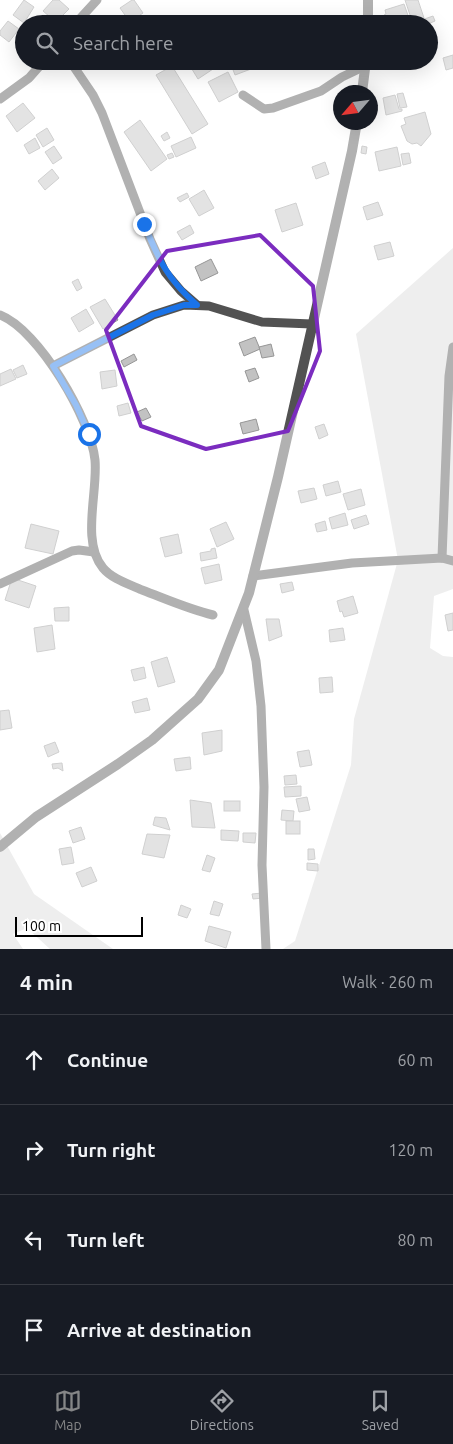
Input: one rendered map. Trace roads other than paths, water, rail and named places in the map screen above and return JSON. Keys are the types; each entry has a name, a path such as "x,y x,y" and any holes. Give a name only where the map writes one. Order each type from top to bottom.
{"street":[{"path":"83,15 97,0"},
{"path":"368,0 368,15"},
{"path":"0,99 36,70"},
{"path":"76,70 93,95 102,113 150,239 166,272 181,291 197,305"},
{"path":"243,95 264,109 273,108 321,91 355,70"},
{"path":"363,85 365,70"},
{"path":"0,847 36,817 135,753 198,699 219,670 244,610 253,576 278,477 356,130"},
{"path":"53,366 153,315 184,305 197,305 222,310 262,322 312,324"},
{"path":"0,315 14,322 53,366 76,405 93,446 95,477 92,540 98,562 104,570 124,583 180,606 214,615"},
{"path":"442,558 449,385 453,347"},
{"path":"0,584 72,552 79,550 94,552"},
{"path":"253,576 352,563 442,558 453,561"},
{"path":"244,610 256,661 261,706 264,787 262,865 266,949"}]}
